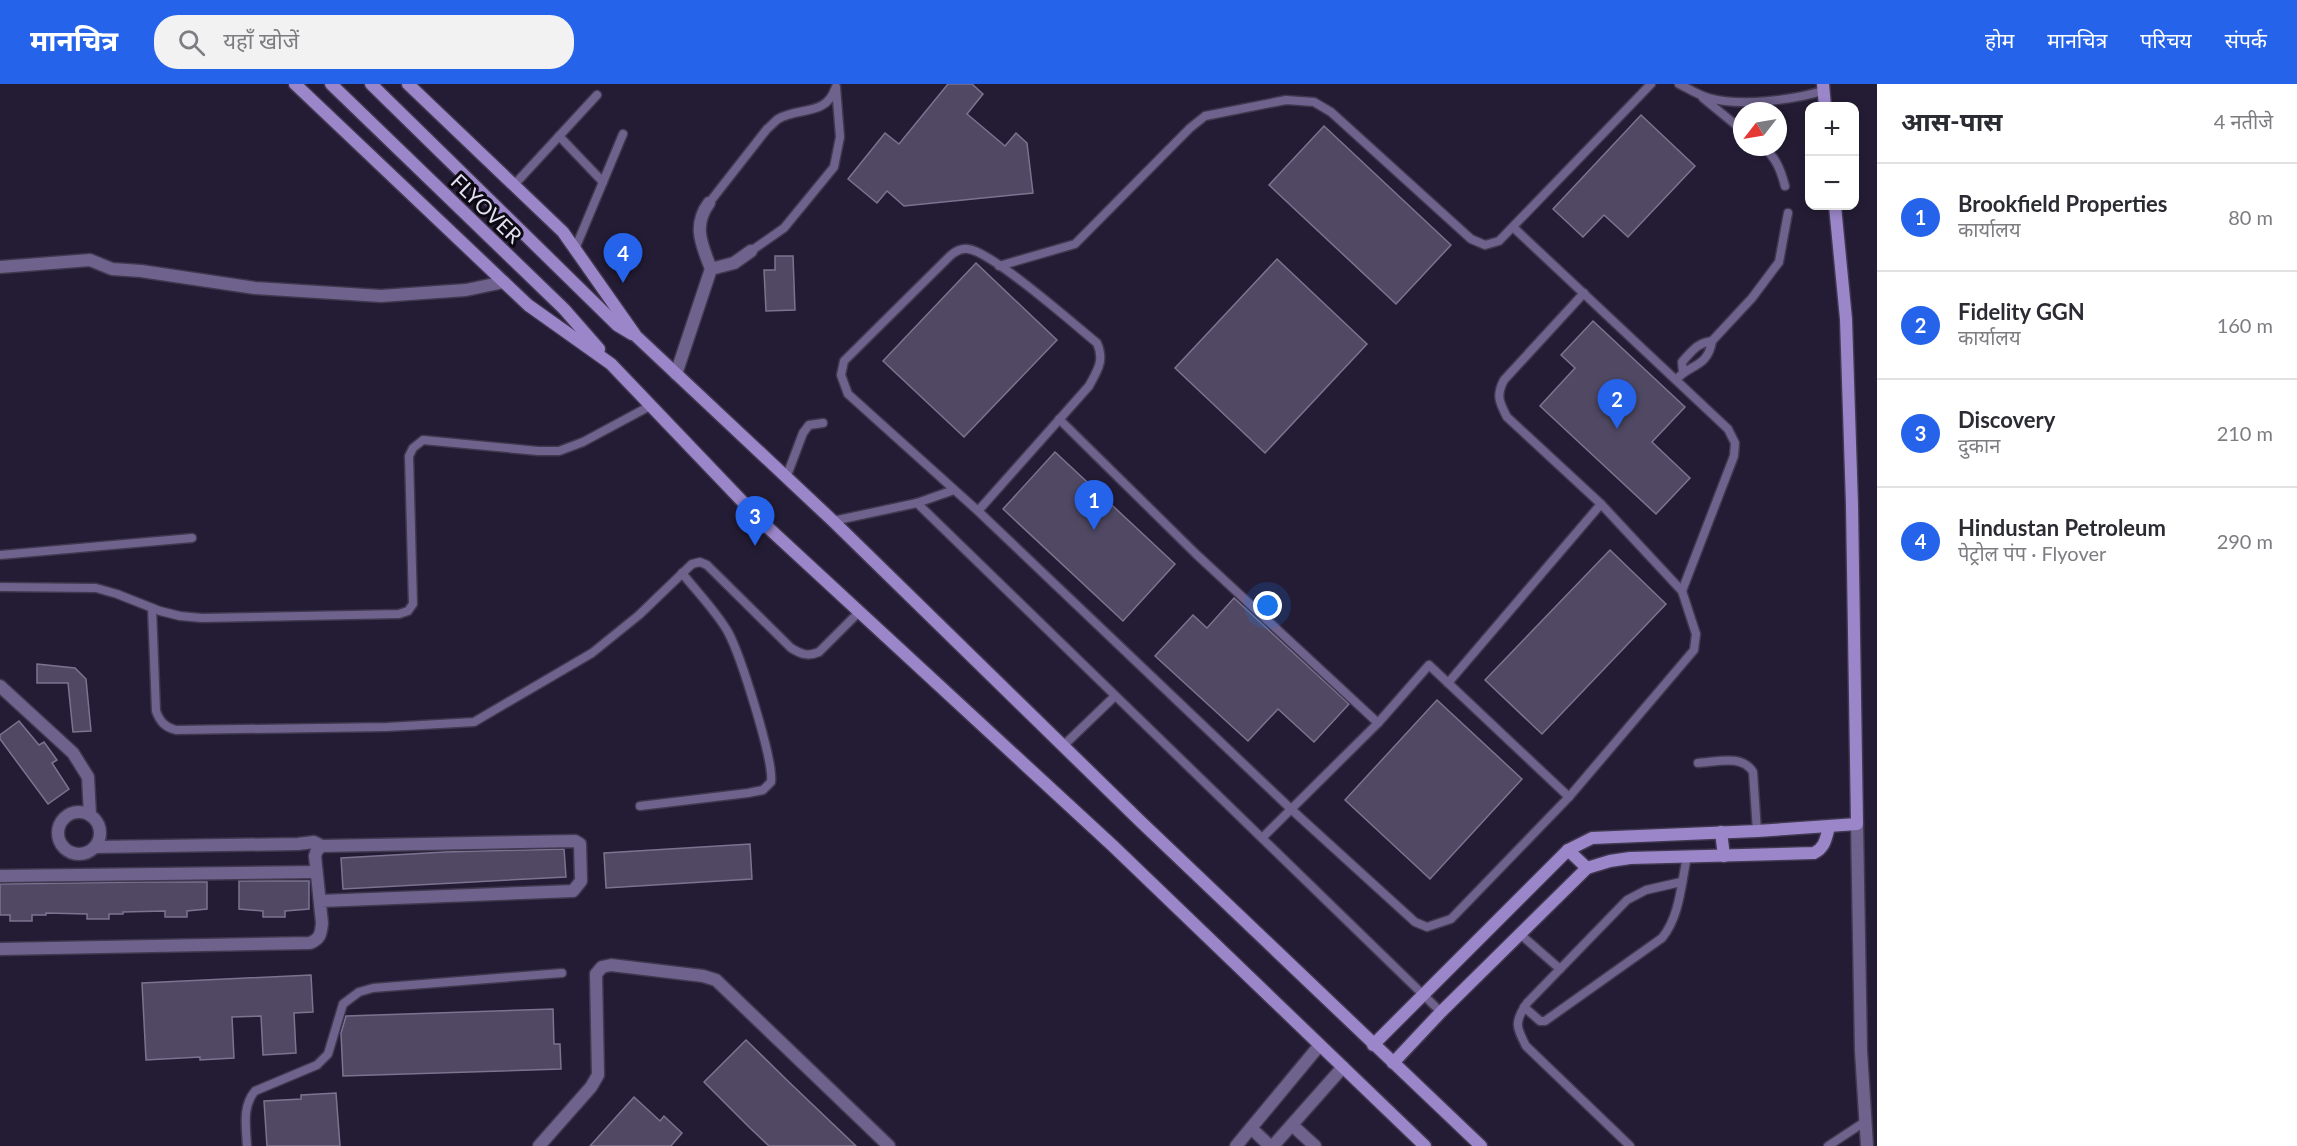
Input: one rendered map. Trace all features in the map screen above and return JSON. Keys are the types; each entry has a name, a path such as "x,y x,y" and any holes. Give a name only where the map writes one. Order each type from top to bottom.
{"main road":[{"path":"295,84 528,305 611,363 762,522 1113,846 1425,1146"},
{"name":"FLYOVER","path":"331,84 564,309 611,363"},
{"name":"FLYOVER","path":"371,84 616,325 636,336"},
{"path":"408,84 563,232 636,336 833,521 1063,746 1481,1146"},
{"path":"1373,1044 1568,850 1592,838 1857,824 1846,319 1834,210"},
{"path":"1393,1063 1441,1012 1587,868 1610,861 1814,853 1821,850 1829,827"},
{"path":"1721,832 1724,856"},
{"path":"1568,850 1587,868"}],"street":[{"path":"676,374 711,269 700,242 699,221 709,203"},
{"path":"711,269 734,263 750,251"},
{"path":"0,267 90,260 112,269 141,271 255,288 381,296 466,290 504,282"},
{"path":"0,686 73,753 88,777 90,815 99,826 99,840 96,847"},
{"path":"90,815 70,813 60,823 58,836 64,849 70,853 84,854 96,847 315,842 322,846 575,841 580,844 581,881 580,886 573,891 320,901"},
{"path":"1857,824 1861,1051 1868,1146"},
{"path":"0,949 310,943 317,940 321,934 315,856 317,850 322,846"},
{"path":"0,876 316,872"},
{"path":"539,1146 591,1087 598,1075 596,974 602,967 611,965 716,980 889,1146"},
{"path":"1236,1146 1319,1046"},
{"path":"1251,1128 1272,1146 1343,1067"},
{"path":"1292,1125 1315,1146"}],"lane":[{"path":"999,266 1075,244 1190,128 1205,116 1286,100 1314,102 1331,112 1471,239 1485,245 1500,241 1651,84"},
{"path":"1679,84 1699,95 1733,123"},
{"path":"709,203 767,129 778,119 824,105 832,97 835,86"},
{"path":"750,251 784,228 834,166 840,137 835,86"},
{"path":"1699,95 1722,101 1784,100 1823,88"},
{"path":"514,185 597,95"},
{"path":"575,249 623,134"},
{"path":"559,136 603,182"},
{"path":"1772,156 1781,171 1785,186"},
{"path":"1676,380 1683,372 1691,371 1698,366 1711,351 1712,341 1752,298 1779,262 1788,213"},
{"path":"1514,228 1728,429 1735,443 1734,456 1682,591"},
{"path":"978,511 1089,386 1101,363 1102,354 1097,344 999,266 969,249 959,250 951,255 844,361 841,375 848,394 978,511 1292,810 1415,922 1427,927 1451,919 1569,797 1694,650 1696,634 1682,591 1601,504 1507,417 1498,401 1498,391 1504,380 1584,293"},
{"path":"1683,372 1682,362 1687,356 1701,342 1712,341"},
{"path":"0,587 96,588 180,616 201,618 399,614 408,611 413,604 409,456 413,448 423,440 559,451 583,442 650,406"},
{"path":"1059,419 1196,554 1378,723"},
{"path":"786,478 803,433 809,425 823,423"},
{"path":"833,521 916,504 954,490"},
{"path":"916,504 1441,1012"},
{"path":"1448,683 1601,504"},
{"path":"0,555 192,538"},
{"path":"152,608 156,711 166,728 176,730 275,730 474,722 561,671 617,634 692,564 700,562 707,566 791,648 801,654 811,656 819,652 859,612"},
{"path":"640,806 748,793 763,790 771,782 769,759 728,632 682,573"},
{"path":"1262,838 1378,723 1429,664 1569,797"},
{"path":"1063,746 1115,696"},
{"path":"1698,763 1738,760 1750,766 1754,781 1757,831"},
{"path":"1524,1007 1540,1021 1545,1021 1662,938 1671,928 1675,917 1687,857"},
{"path":"1630,1146 1526,1046 1517,1024 1518,1017 1524,1007 1627,900 1647,890 1681,882"},
{"path":"1520,934 1560,969"},
{"path":"247,1146 246,1114 249,1098 255,1090 317,1065 325,1058 343,1004 359,992 373,988 562,973"},
{"path":"1828,1146 1866,1121"}],"building":[{"path":"948,84 972,84 983,94 967,114 1005,146 1016,133 1027,143 1033,193 904,206 887,191 877,203 848,179 885,133 899,144"},
{"path":"1641,115 1695,166 1628,237 1604,215 1583,237 1553,209"},
{"path":"1324,126 1451,245 1396,304 1269,185"},
{"path":"775,256 793,256 795,310 766,311 764,270 775,270"},
{"path":"1277,259 1367,344 1265,453 1175,368"},
{"path":"976,263 1057,340 964,437 883,361"},
{"path":"1593,321 1685,407 1652,442 1690,478 1656,514 1540,406 1575,368 1561,355"},
{"path":"1055,452 1175,564 1123,621 1003,509"},
{"path":"1610,550 1666,604 1542,734 1485,680"},
{"path":"1234,598 1349,704 1314,742 1278,709 1248,741 1155,656 1193,615 1207,628"},
{"path":"37,664 75,668 86,679 91,731 73,732 68,683 37,683"},
{"path":"1437,700 1522,779 1430,879 1345,800"},
{"path":"19,721 39,745 44,742 57,760 52,763 69,789 48,804 0,739 0,735"},
{"path":"750,844 752,879 606,888 604,853"},
{"path":"564,849 566,877 343,889 341,858 445,852"},
{"path":"239,881 309,881 309,909 285,911 285,917 263,917 263,911 239,909"},
{"path":"207,882 207,909 187,911 187,917 165,917 165,911 109,914 109,919 87,919 87,914 46,913 46,915 32,915 32,921 10,921 10,915 0,915 0,884"},
{"path":"311,975 313,1012 294,1013 296,1053 263,1055 261,1016 232,1017 234,1058 146,1060 142,983"},
{"path":"553,1009 554,1044 560,1044 561,1069 343,1076 341,1033 346,1016"},
{"path":"746,1040 856,1146 769,1146 750,1128 704,1082"},
{"path":"336,1093 340,1146 267,1146 264,1101 301,1099 301,1095"},
{"path":"634,1097 660,1121 664,1116 682,1133 671,1146 590,1146"}],"place":[{"name":"Hindustan Petroleum","path":"623,283"},
{"name":"Fidelity GGN","path":"1617,429"},
{"name":"Brookfield Properties","path":"1094,530"},
{"name":"Discovery","path":"755,546"}]}
